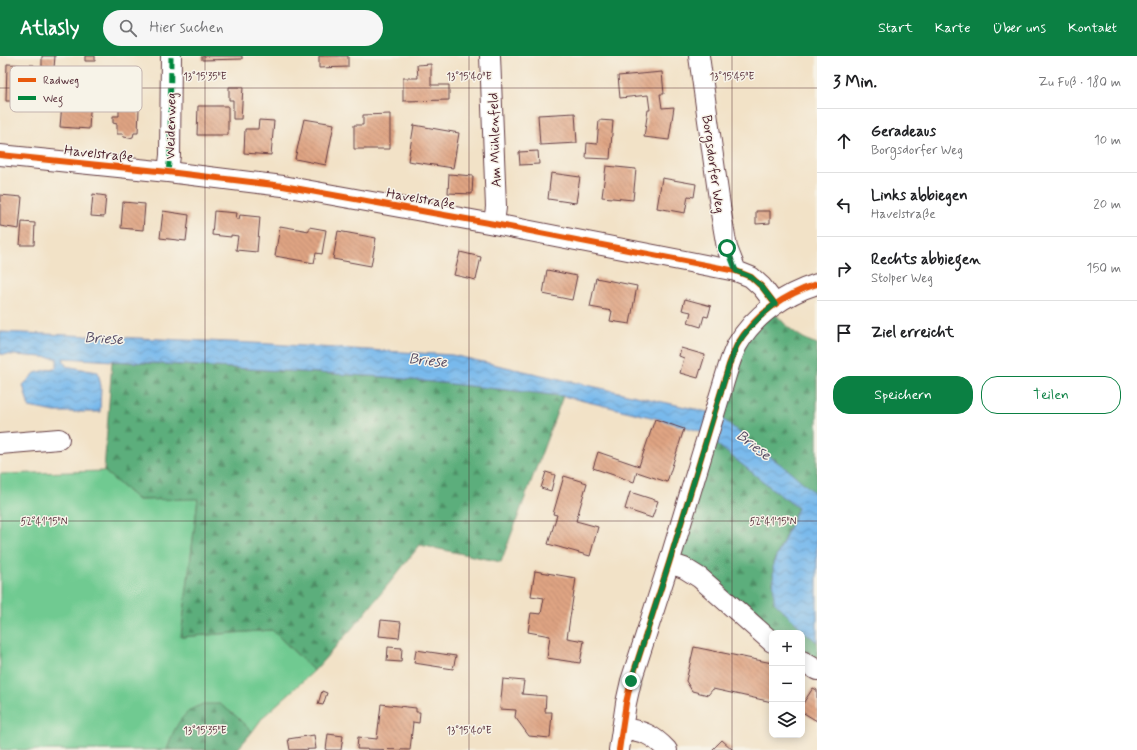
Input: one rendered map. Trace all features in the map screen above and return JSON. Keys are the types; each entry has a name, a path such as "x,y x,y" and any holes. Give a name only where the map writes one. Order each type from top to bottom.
{"street":[{"name":"Weidenweg","path":"168,172 170,155 170,56"},
{"name":"Am Mühlenfeld","path":"490,56 496,207 494,224"},
{"name":"Borgsdorfer Weg","path":"699,56 723,227 727,248 736,271"},
{"name":"Havelstraße","path":"0,155 168,172 283,186 494,224 736,271 751,277 762,287 775,304"},
{"path":"619,750 631,681 669,563 729,365 737,346 753,323 775,304 804,288 817,284"},
{"path":"0,444 59,439"},
{"path":"669,563 684,568 700,578 769,639"},
{"path":"805,663 817,670"},
{"path":"622,728 637,730 648,734 658,740 667,750"}],"green space":[{"path":"773,311 793,331 817,344 817,495 717,414 740,347"},
{"path":"112,361 385,377 563,396 501,562 420,545 362,617 314,671 272,630 181,637 198,499 138,500 104,471"},
{"path":"709,438 798,508 773,564 805,630 769,631 673,562"},
{"path":"104,471 138,500 198,498 181,637 272,630 314,671 263,717 252,732 236,716 171,738 167,750 0,750 0,474"},
{"path":"805,631 817,642 817,658 805,652"},
{"path":"203,704 220,704 236,716 252,732 237,750 167,750 181,719 190,710"}],"water":[{"name":"Briese","path":"0,332 253,343 452,355 717,414 753,444 791,472 817,495 817,642 774,602 773,564 798,508 699,431 655,418 563,396 385,377 63,358 66,366 98,372 101,386 100,412 55,412 29,407 23,385 35,373 57,367 57,358 0,354"}],"building":[{"path":"42,56 55,56 54,66 42,66"},
{"path":"85,56 95,56 95,61 85,61"},
{"path":"202,56 242,56 242,59 202,60"},
{"path":"319,56 348,56 348,67 319,68"},
{"path":"7,64 34,65 10,66 10,101 6,101"},
{"path":"431,64 431,85 449,85 449,100 403,101 403,78 418,78 417,65"},
{"path":"662,72 664,94 660,94 662,108 674,107 669,140 644,137 648,110 650,110 648,95 620,98 618,76"},
{"path":"229,87 243,87 241,119 233,119 233,100 229,100"},
{"path":"198,106 228,106 228,135 197,135"},
{"path":"61,112 90,112 89,129 60,127"},
{"path":"119,112 139,112 138,133 134,133 133,137 129,138 124,137 123,134 117,134 117,124 113,123 113,116 119,116"},
{"path":"575,113 577,143 540,145 538,115"},
{"path":"390,114 390,149 354,149 354,125 363,125 363,115"},
{"path":"304,119 334,124 326,165 295,159"},
{"path":"259,120 274,121 271,155 244,153 245,129 258,129"},
{"path":"599,120 613,121 610,159 586,158 587,143 597,144"},
{"path":"414,125 459,133 453,168 408,161"},
{"path":"538,151 539,164 520,165 519,152"},
{"path":"606,166 636,169 633,200 602,197"},
{"path":"551,173 580,177 576,203 548,199"},
{"path":"449,174 473,176 472,194 448,193"},
{"path":"662,178 696,184 694,197 688,196 685,213 657,208"},
{"path":"93,194 106,196 104,217 91,216"},
{"path":"0,195 22,197 19,229 0,226"},
{"path":"123,202 145,204 143,230 121,228"},
{"path":"163,211 189,215 186,241 160,238"},
{"path":"214,211 237,213 236,219 239,219 240,215 260,217 257,252 236,250 238,236 231,235 231,237 212,235"},
{"path":"756,211 770,211 770,223 756,224"},
{"path":"22,222 35,223 34,245 20,245"},
{"path":"280,226 309,231 309,227 326,230 322,254 316,253 314,263 275,256"},
{"path":"338,231 376,238 371,266 333,259"},
{"path":"460,252 481,257 476,280 454,275"},
{"path":"547,270 577,276 572,300 543,294"},
{"path":"596,278 637,286 630,324 610,321 612,311 590,307"},
{"path":"685,299 711,306 708,317 704,316 701,327 688,323 691,312 682,310"},
{"path":"681,348 705,355 698,378 680,373 684,358 679,356"},
{"path":"655,419 684,429 667,482 637,472 634,482 593,468 598,452 639,466"},
{"path":"546,472 555,475 551,491 541,488"},
{"path":"564,476 587,483 576,521 598,527 590,556 548,544 557,515 553,514"},
{"path":"630,492 658,501 652,518 625,509"},
{"path":"535,571 576,578 567,638 584,641 580,663 547,658 550,636 528,632 531,613 541,614 544,598 531,596"},
{"path":"381,620 401,622 399,638 379,636"},
{"path":"388,647 402,648 401,662 387,661"},
{"path":"694,647 769,662 769,701 713,689 708,695 692,691 686,681"},
{"path":"416,650 456,656 453,669 414,663"},
{"path":"503,679 524,681 522,694 546,696 545,712 552,712 550,738 529,736 515,717 516,710 500,709"},
{"path":"813,688 817,690 817,721 805,714 805,700"},
{"path":"322,691 327,693 323,705 318,704"},
{"path":"381,704 416,708 416,712 420,712 419,723 413,722 410,750 357,749 358,737 377,739"},
{"path":"328,734 343,736 341,750 326,750"},
{"path":"314,735 316,749 290,750 288,739"},
{"path":"722,740 733,750 712,750"}],"marked path":[{"path":"168,172 170,155 171,56"}],"cycle path":[{"path":"0,155 168,172 283,186 494,224 736,271 751,277 762,287 775,304"},
{"path":"619,750 631,681 669,563 729,365 737,345 752,324 771,307 793,294 817,284"}],"route":[{"path":"631,681 669,563 729,365 737,346 746,331 775,304 762,287 751,277 736,271 727,248"}]}
